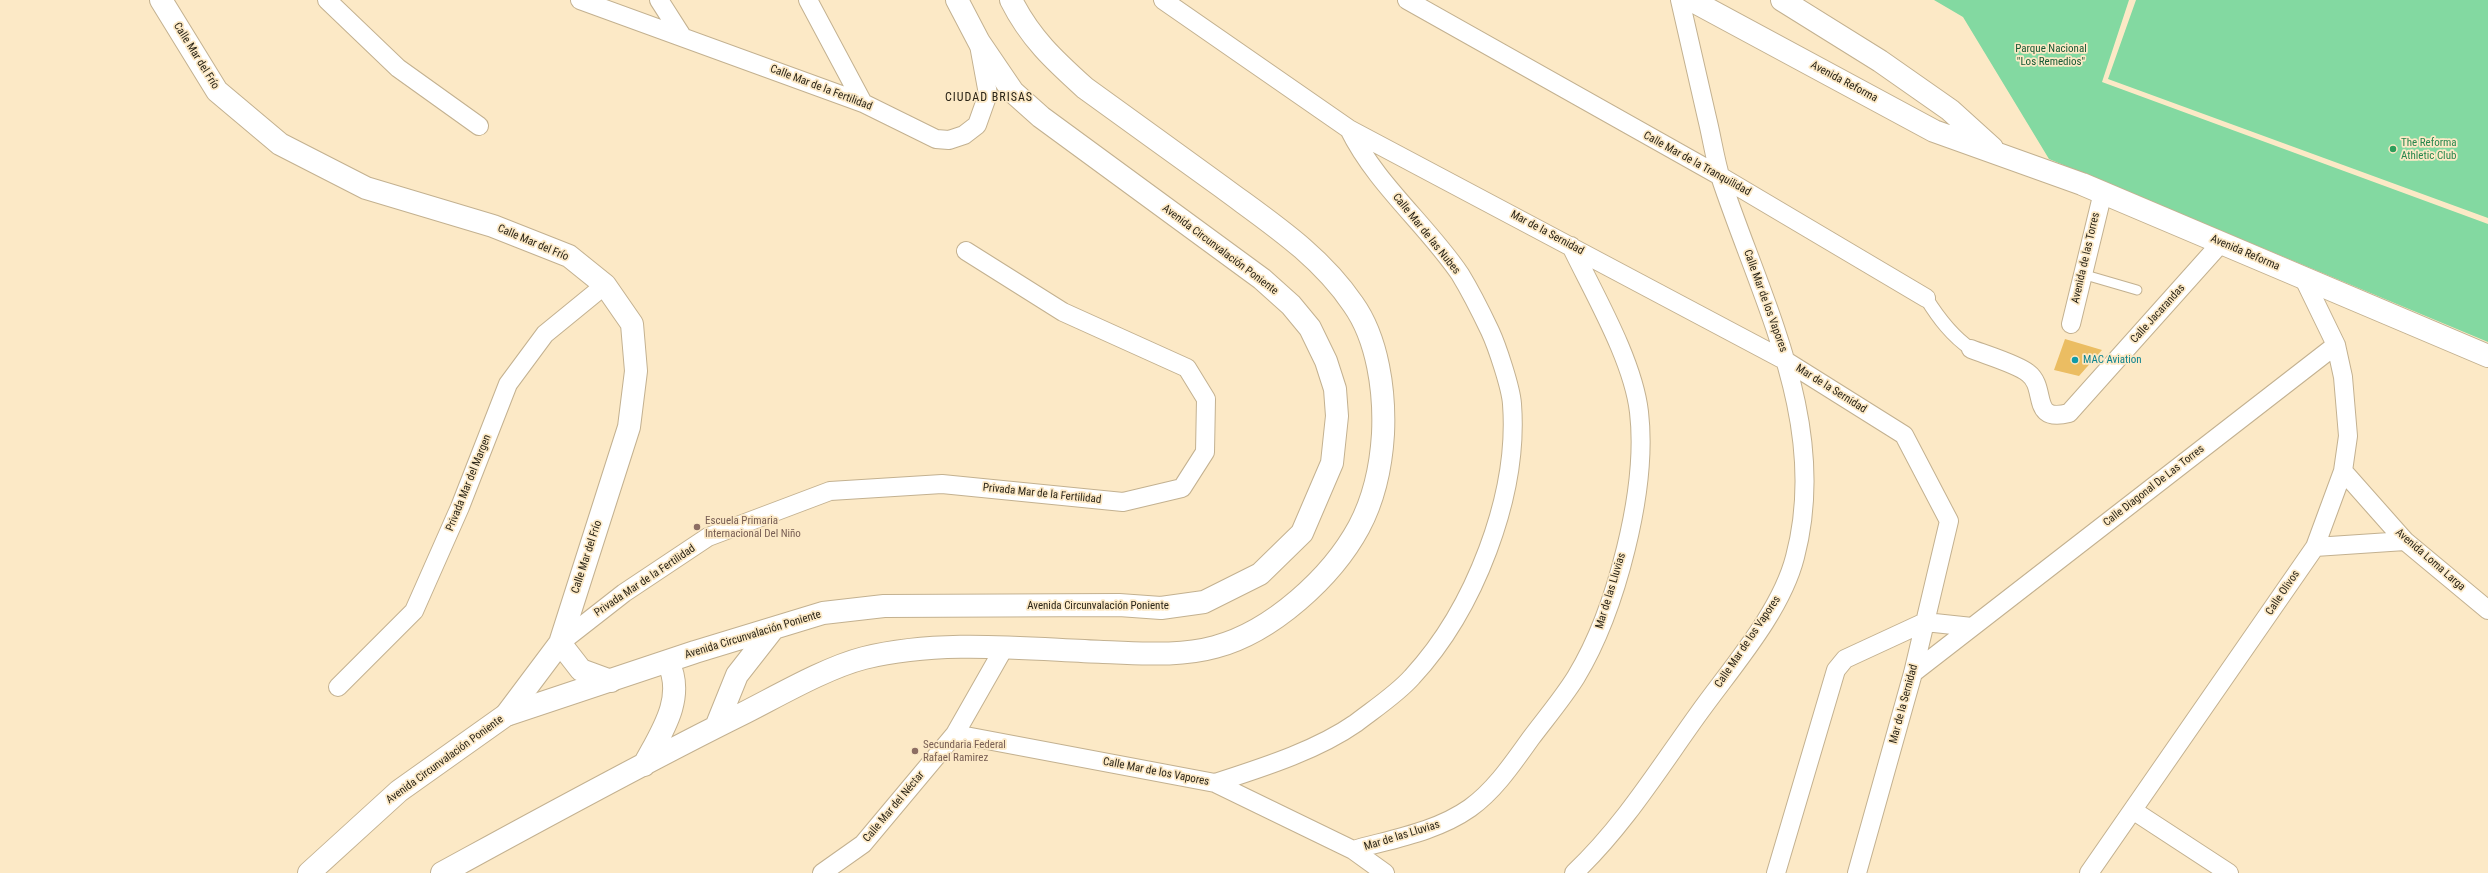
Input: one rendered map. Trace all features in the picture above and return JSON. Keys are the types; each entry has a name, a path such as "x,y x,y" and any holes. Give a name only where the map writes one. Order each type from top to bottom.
{"main road":[{"name":"Calle Mar del Frío","path":"161,0 217,91 280,144 366,188 493,226 569,256 605,285 632,324 636,371 629,427 560,643 506,716"},
{"name":"Avenida Circunvalación Poniente","path":"309,873 399,792 506,716 668,662 823,613 884,606 1119,605 1161,608 1204,602 1260,574 1302,533 1332,463 1338,416 1335,389 1326,361 1310,328 1291,305 1262,279 1041,117 1013,92 979,42 957,0"},
{"path":"442,873 716,727 805,682 859,659 911,648 1004,648 1178,653 1217,647 1249,633 1277,617 1308,590 1345,552 1367,512 1381,467 1384,418 1380,379 1371,342 1354,306 1326,272 1297,242 1085,88 1053,59 1023,25 1011,0"},
{"name":"Avenida Reforma","path":"1691,0 1934,131 2103,192 2488,356"},
{"name":"Avenida Reforma","path":"1782,0 1880,61 1950,110 2000,155"},
{"path":"716,727 737,675 773,629"},
{"path":"560,643 581,670 611,681"},
{"path":"644,765 674,704 676,688 674,673 668,662"}],"street":[{"path":"327,0 398,68 479,126"},
{"name":"Calle Mar de la Fertilidad","path":"580,0 864,103 936,139 949,140 964,135 977,125 988,94 979,42"},
{"path":"659,0 682,36"},
{"path":"808,0 864,103"},
{"path":"1163,0 1350,129"},
{"name":"Calle Mar de la Tranquilidad","path":"1407,0 1720,176 1926,298 1938,318 1958,340 1971,350"},
{"name":"Calle Mar de los Vapores","path":"1574,873 1596,852 1633,805 1760,627 1782,591 1795,559 1803,521 1806,479 1802,427 1786,361 1720,176 1680,0"},
{"name":"Mar de la Sernidad","path":"1350,129 1786,361 1904,435 1949,521 1913,673 1857,873"},
{"name":"Calle Mar de las Nubes","path":"1215,784 1289,758 1354,724 1411,679 1449,632 1479,575 1501,507 1512,453 1512,402 1491,332 1460,274 1361,153 1350,129"},
{"name":"Avenida de las Torres","path":"2071,324 2103,192"},
{"name":"Calle Jacarandas","path":"1971,350 2028,372 2036,381 2041,404 2047,413 2057,416 2069,413 2221,243"},
{"name":"Mar de las Lluvias","path":"1353,850 1442,825 1470,808 1498,782 1576,677 1597,636 1615,587 1631,524 1639,464 1639,412 1631,372 1571,246"},
{"name":"Privada Mar de la Fertilidad","path":"560,643 624,593 708,537 830,491 942,484 1123,502 1182,488 1205,452 1206,399 1187,368 1063,312 966,251"},
{"name":"Calle Olivos","path":"2090,873 2314,547 2343,471 2348,436 2347,403 2336,345 2303,278"},
{"name":"Privada Mar del Margen","path":"338,687 414,611 460,507 508,384 545,334 605,285"},
{"name":"Calle Diagonal De Las Torres","path":"1913,673 2336,345"},
{"name":"Avenida Loma Larga","path":"2343,471 2405,541 2488,610"},
{"path":"2314,547 2405,541"},
{"path":"1776,873 1836,670 1845,659 1925,622 1972,627"},
{"name":"Calle Mar del Néctar","path":"822,873 863,844 955,734 1004,648"},
{"name":"Calle Mar de los Vapores","path":"955,734 1215,784 1353,850 1385,873"},
{"path":"2134,811 2229,873"}],"lane":[{"path":"2082,274 2137,290"}],"green space":[{"name":"Parque Nacional \"Los Remedios\"","path":"1934,0 2129,0 2102,82 2488,224 2488,342 2049,159 1963,17"},
{"name":"The Reforma Athletic Club","path":"2136,0 2488,0 2488,218 2108,79"}],"building":[{"name":"MAC Aviation","path":"2065,339 2102,350 2079,376 2054,370"}],"place":[{"name":"The Reforma Athletic Club","path":"2393,149"},
{"name":"MAC Aviation","path":"2075,360"},
{"name":"Escuela Primaria Internacional Del Niño","path":"697,527"},
{"name":"Secundaria Federal Rafael Ramirez","path":"915,751"}],"district":[{"name":"CIUDAD BRISAS","path":"989,98"}]}
